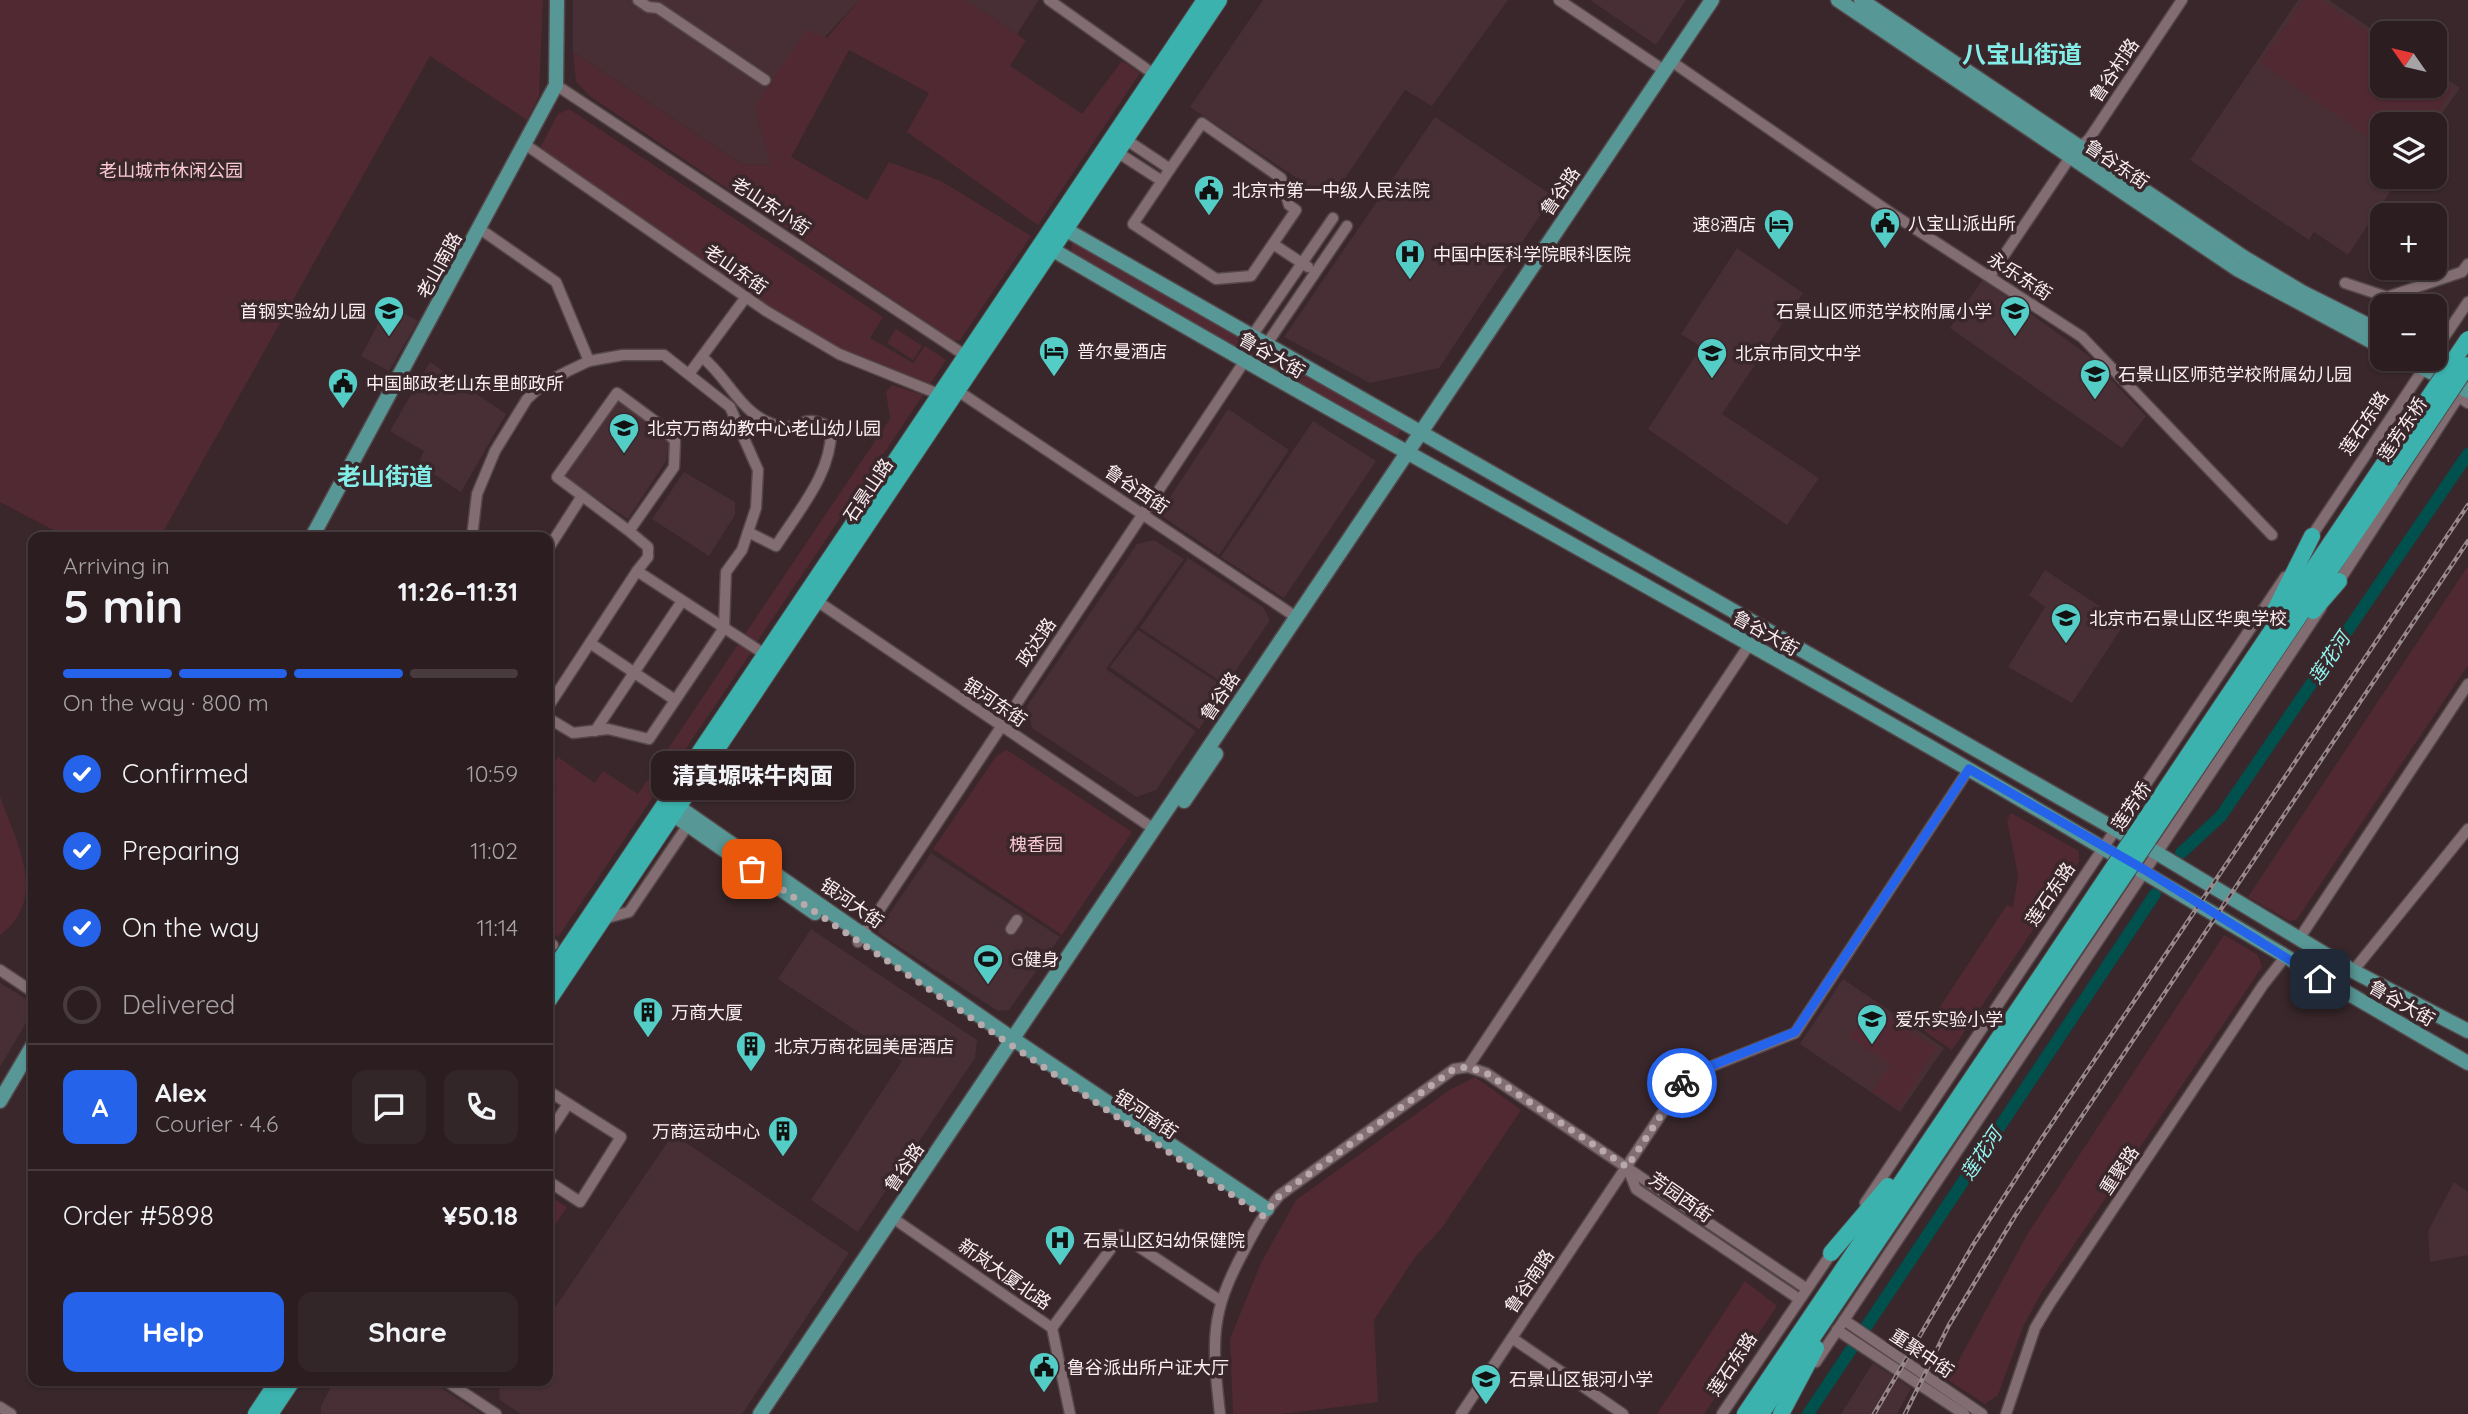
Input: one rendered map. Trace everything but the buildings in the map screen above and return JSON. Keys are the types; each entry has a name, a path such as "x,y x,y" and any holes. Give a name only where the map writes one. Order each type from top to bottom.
{"highway":[{"name":"石景山路","path":"553,994 603,919 766,655 966,356 1060,227 1205,0"},
{"name":"石景山路","path":"1060,227 1121,146 1219,0"},
{"name":"石景山路","path":"553,971 817,601 958,391 1047,246"},
{"name":"莲芳东桥","path":"2385,475 2468,339"},
{"name":"莲芳东桥","path":"2385,475 2468,366"},
{"path":"2252,673 2385,475"},
{"path":"2252,673 2312,536"},
{"path":"2252,673 2339,581"},
{"name":"莲芳桥","path":"2048,978 2252,673"},
{"path":"1745,1414 1938,1129 2048,978"},
{"path":"1761,1414 1859,1269 2048,978"},
{"path":"1831,1253 1938,1129"},
{"path":"1781,1414 1859,1269"},
{"path":"256,1414 275,1386"},
{"path":"270,1414 289,1386"}],"main road":[{"name":"老山南路","path":"315,532 556,85 557,0"},
{"name":"鲁谷路","path":"1672,68 1712,0"},
{"name":"鲁谷路","path":"760,1414 1014,1044 1672,68 1722,0"},
{"name":"鲁谷东街","path":"1838,0 2271,274 2370,326"},
{"name":"鲁谷东街","path":"1861,0 2237,269 2370,341"},
{"name":"鲁谷大街","path":"1060,227 2157,853 2353,971 2468,1031"},
{"name":"鲁谷大街","path":"1047,246 1244,362 1969,769 2145,870 2285,957 2467,1060"},
{"path":"2445,371 2465,388"},
{"name":"鲁谷路","path":"772,1414 900,1223 1154,829 1296,617 1410,455"},
{"name":"银河大街","path":"670,807 688,825 860,938"},
{"name":"银河大街","path":"670,807 1014,1044"},
{"path":"2195,901 2195,887 2208,884"},
{"name":"银河南街","path":"1014,1044 1265,1212"},
{"path":"0,1101 28,1053"}],"street":[{"path":"638,0 648,7 658,8 765,80"},
{"path":"1049,0 1155,75"},
{"name":"永乐东街","path":"1559,0 1672,68 2082,337 2272,535"},
{"name":"鲁谷村路","path":"1990,276 2182,0"},
{"name":"老山东小街","path":"556,85 966,356"},
{"path":"1202,123 1281,178 1289,205 1296,210 1251,275 1216,279 1133,224 1161,181 1202,123"},
{"name":"老山东街","path":"526,145 746,297 839,354 941,396"},
{"path":"1121,146 1170,169"},
{"path":"1121,146 1161,181"},
{"path":"1252,336 1333,218"},
{"path":"1266,345 1347,226"},
{"path":"480,229 556,282 589,361"},
{"path":"1273,243 1316,272"},
{"path":"2345,283 2387,297 2462,272 2468,264"},
{"path":"689,374 746,297"},
{"name":"莲石东路","path":"2447,334 2468,302"},
{"path":"473,532 477,494 495,451 527,399 542,385 589,361 622,355 664,355 730,407 758,470 756,508 742,550 726,572 724,628 649,739 608,729 573,733 553,721"},
{"path":"702,357 719,370 739,402 760,418 786,428 812,420 831,427 832,445 826,468 776,547 748,532"},
{"name":"政达路","path":"860,938 1244,362"},
{"path":"2447,362 2468,366"},
{"name":"莲石东路","path":"1722,1414 2105,848 2423,371"},
{"path":"2465,388 2468,403"},
{"path":"1781,1414 1845,1328 2109,923 2465,388"},
{"name":"鲁谷西街","path":"958,391 1296,617"},
{"path":"553,698 648,557 648,547 556,477 617,393 659,425 675,441 674,467 629,531"},
{"path":"553,541 582,496"},
{"path":"637,571 766,655"},
{"path":"595,731 682,601"},
{"name":"银河东街","path":"817,601 1154,829"},
{"path":"1468,1067 1761,627"},
{"path":"590,643 675,701"},
{"path":"2299,939 2466,691"},
{"name":"鲁谷南路","path":"1461,1414 1686,1076 1795,1032 1969,769"},
{"path":"2150,779 2190,805"},
{"path":"603,919 629,912 688,825"},
{"path":"2353,971 2468,828"},
{"path":"2071,898 2109,923"},
{"name":"重聚路","path":"2006,1414 2035,1328 2050,1303 2285,957"},
{"path":"0,970 28,989"},
{"path":"1220,1414 1213,1344 1219,1300 1265,1212 1280,1195 1438,1078 1454,1069 1468,1067 1486,1073 1627,1167"},
{"path":"553,1094 621,1137 580,1202 553,1184"},
{"path":"553,1127 568,1104"},
{"name":"芳园西街","path":"1627,1167 1807,1289"},
{"name":"芳园西街","path":"1627,1167 1636,1189 1800,1299"},
{"name":"新岚大厦北路","path":"900,1223 1052,1328 1070,1414"},
{"path":"1052,1328 1121,1235 1219,1300"},
{"name":"重聚中街","path":"1845,1328 1964,1414"},
{"path":"1512,1338 1623,1414"},
{"name":"重聚中街","path":"1870,1345 1982,1414"},
{"path":"454,1386 496,1414"},
{"path":"0,1407 11,1414"}],"shaded area":[{"path":"573,0 859,0 756,112 771,165 741,164 573,52"},
{"path":"965,0 1039,0 1017,34"},
{"path":"1263,0 1508,0 1432,106 1405,90 1330,200 1190,107"},
{"path":"1590,0 1686,0 1656,45"},
{"path":"2298,0 2329,0 2370,28 2370,98 2447,98 2447,80 2460,88 2443,112 2370,112 2370,189 2392,189 2383,203 2370,203 2370,222 2348,255 2314,232 2309,240 2190,160"},
{"name":"中国中医科学院眼科医院","path":"1435,117 1553,196 1439,368 1370,383 1284,337"},
{"name":"北京市同文中学","path":"1737,248 1803,293 1722,414 1819,478 1787,525 1648,429 1701,347 1681,334"},
{"name":"石景山区师范学校附属小学","path":"1983,279 2089,356 2146,416 2122,448 1950,328"},
{"name":"首钢实验幼儿园","path":"388,305 418,321 389,371 361,356"},
{"path":"430,362 506,414 461,492 418,464 424,451 390,431"},
{"name":"北京万商幼教中心老山幼儿园","path":"617,401 667,435 670,444 666,461 628,519 564,477"},
{"path":"1228,409 1289,450 1219,555 1159,514"},
{"path":"1313,421 1376,461 1284,598 1221,557"},
{"path":"684,472 735,502 735,515 709,556 652,519"},
{"path":"1154,540 1184,559 1106,669 1196,731 1156,790 1137,797 1032,728 1027,706 1137,544"},
{"path":"1188,558 1263,607 1270,620 1226,685 1140,628"},
{"name":"北京市石景山区华奥学校","path":"2045,570 2125,623 2072,703 2008,667 2045,607 2029,595"},
{"path":"1138,630 1226,688 1199,729 1110,667"},
{"path":"931,853 1060,937 1009,1010 998,1011 879,934 878,930"},
{"path":"811,929 977,1040 975,1058 858,1232 811,1200 902,1061 778,979"},
{"name":"爱乐实验小学","path":"1843,979 1944,1048 1900,1112 1800,1044"},
{"path":"0,983 28,1000 28,1019 0,1067"},
{"path":"673,1134 849,1253 742,1414 521,1414 500,1400 499,1390 502,1386 553,1386 553,1311"},
{"path":"2454,1182 2468,1192 2468,1255 2430,1262 2428,1231"},
{"path":"1873,1363 1911,1388 1897,1414 1841,1414"},
{"path":"331,1386 439,1386 481,1414 321,1414 321,1406"}],"green space":[{"name":"老山城市休闲公园","path":"0,0 543,0 539,96 527,120 430,56 163,532 57,532 0,502"},
{"path":"859,0 965,0 1026,40 1010,66 1082,114 1122,61 1140,73 1038,225 907,132 929,93 849,50 791,157 867,200 889,162 941,181 1031,236 960,340 953,340 591,97 576,82 573,52 741,164 771,165 756,112 757,103 806,30 827,38"},
{"path":"2303,0 2321,0 2370,33 2370,98 2447,98 2437,112 2370,112 2370,138 2260,63"},
{"path":"569,109 883,317 870,338 913,363 925,346 946,360 929,386 840,351 766,307 543,153 541,146 558,114"},
{"path":"1080,243 1403,427 1394,441 1070,255 1072,244"},
{"path":"896,329 922,346 913,360 887,343"},
{"path":"892,385 923,395 757,642 745,634 890,419 886,392"},
{"path":"2468,566 2468,665 2297,919 2290,921 2248,897"},
{"path":"739,643 752,651 558,937 553,934 553,811 556,787 553,786 553,765 558,757 595,783 603,771 638,794"},
{"name":"槐香园","path":"1007,750 1132,832 1062,935 933,849 997,755"},
{"path":"0,796 20,851 26,887 23,904 15,920 0,935"},
{"path":"2011,813 2079,851 2079,862 1952,1050 1924,1031 2007,905 2013,908 2018,875 2007,820"},
{"path":"2224,935 2258,955 2262,967 2040,1295 2023,1327 1998,1395 1985,1404 1948,1380 2028,1233"},
{"path":"1871,1005 1936,1048 1899,1109 1886,1101 1888,1097 1885,1100 1872,1092 1889,1066 1896,1069 1849,1037"},
{"path":"1475,1077 1521,1110 1441,1229 1415,1257 1374,1320 1378,1402 1281,1414 1233,1414 1230,1339 1261,1263 1296,1200 1451,1089"},
{"path":"553,1198 567,1207 553,1228"},
{"path":"1745,1281 1777,1306 1704,1414 1657,1414"}],"waterway":[{"name":"莲花河","path":"2181,853 2221,816 2468,454"},
{"name":"莲花河","path":"1808,1414 2155,894"}],"railway":[{"path":"1874,1414 1973,1245 2040,1141 2468,505"},
{"path":"1905,1414 1949,1325 2015,1216 2468,541"}],"way so far":[{"path":"752,869 1263,1216 1280,1195 1454,1069 1468,1067 1486,1073 1627,1167 1682,1083"}],"place":[{"name":"北京市第一中级人民法院","path":"1209,217"},
{"name":"八宝山派出所","path":"1885,250"},
{"name":"速8酒店","path":"1779,251"},
{"name":"中国中医科学院眼科医院","path":"1410,281"},
{"name":"首钢实验幼儿园","path":"389,338"},
{"name":"石景山区师范学校附属小学","path":"2015,338"},
{"name":"普尔曼酒店","path":"1054,378"},
{"name":"北京市同文中学","path":"1712,380"},
{"name":"石景山区师范学校附属幼儿园","path":"2095,401"},
{"name":"中国邮政老山东里邮政所","path":"343,410"},
{"name":"北京万商幼教中心老山幼儿园","path":"624,455"},
{"name":"北京市石景山区华奥学校","path":"2066,645"},
{"name":"清真塬味牛肉面","path":"752,869"},
{"name":"G健身","path":"988,986"},
{"name":"万商大厦","path":"648,1039"},
{"name":"爱乐实验小学","path":"1872,1046"},
{"name":"北京万商花园美居酒店","path":"751,1073"},
{"name":"万商运动中心","path":"783,1158"},
{"name":"石景山区妇幼保健院","path":"1060,1267"},
{"name":"鲁谷派出所户证大厅","path":"1044,1394"},
{"name":"石景山区银河小学","path":"1486,1406"}],"district":[{"name":"八宝山街道","path":"2022,54"},
{"name":"老山街道","path":"385,476"}],"route":[{"path":"1682,1083 1686,1076 1795,1032 1969,769 2145,870 2320,979"}]}
